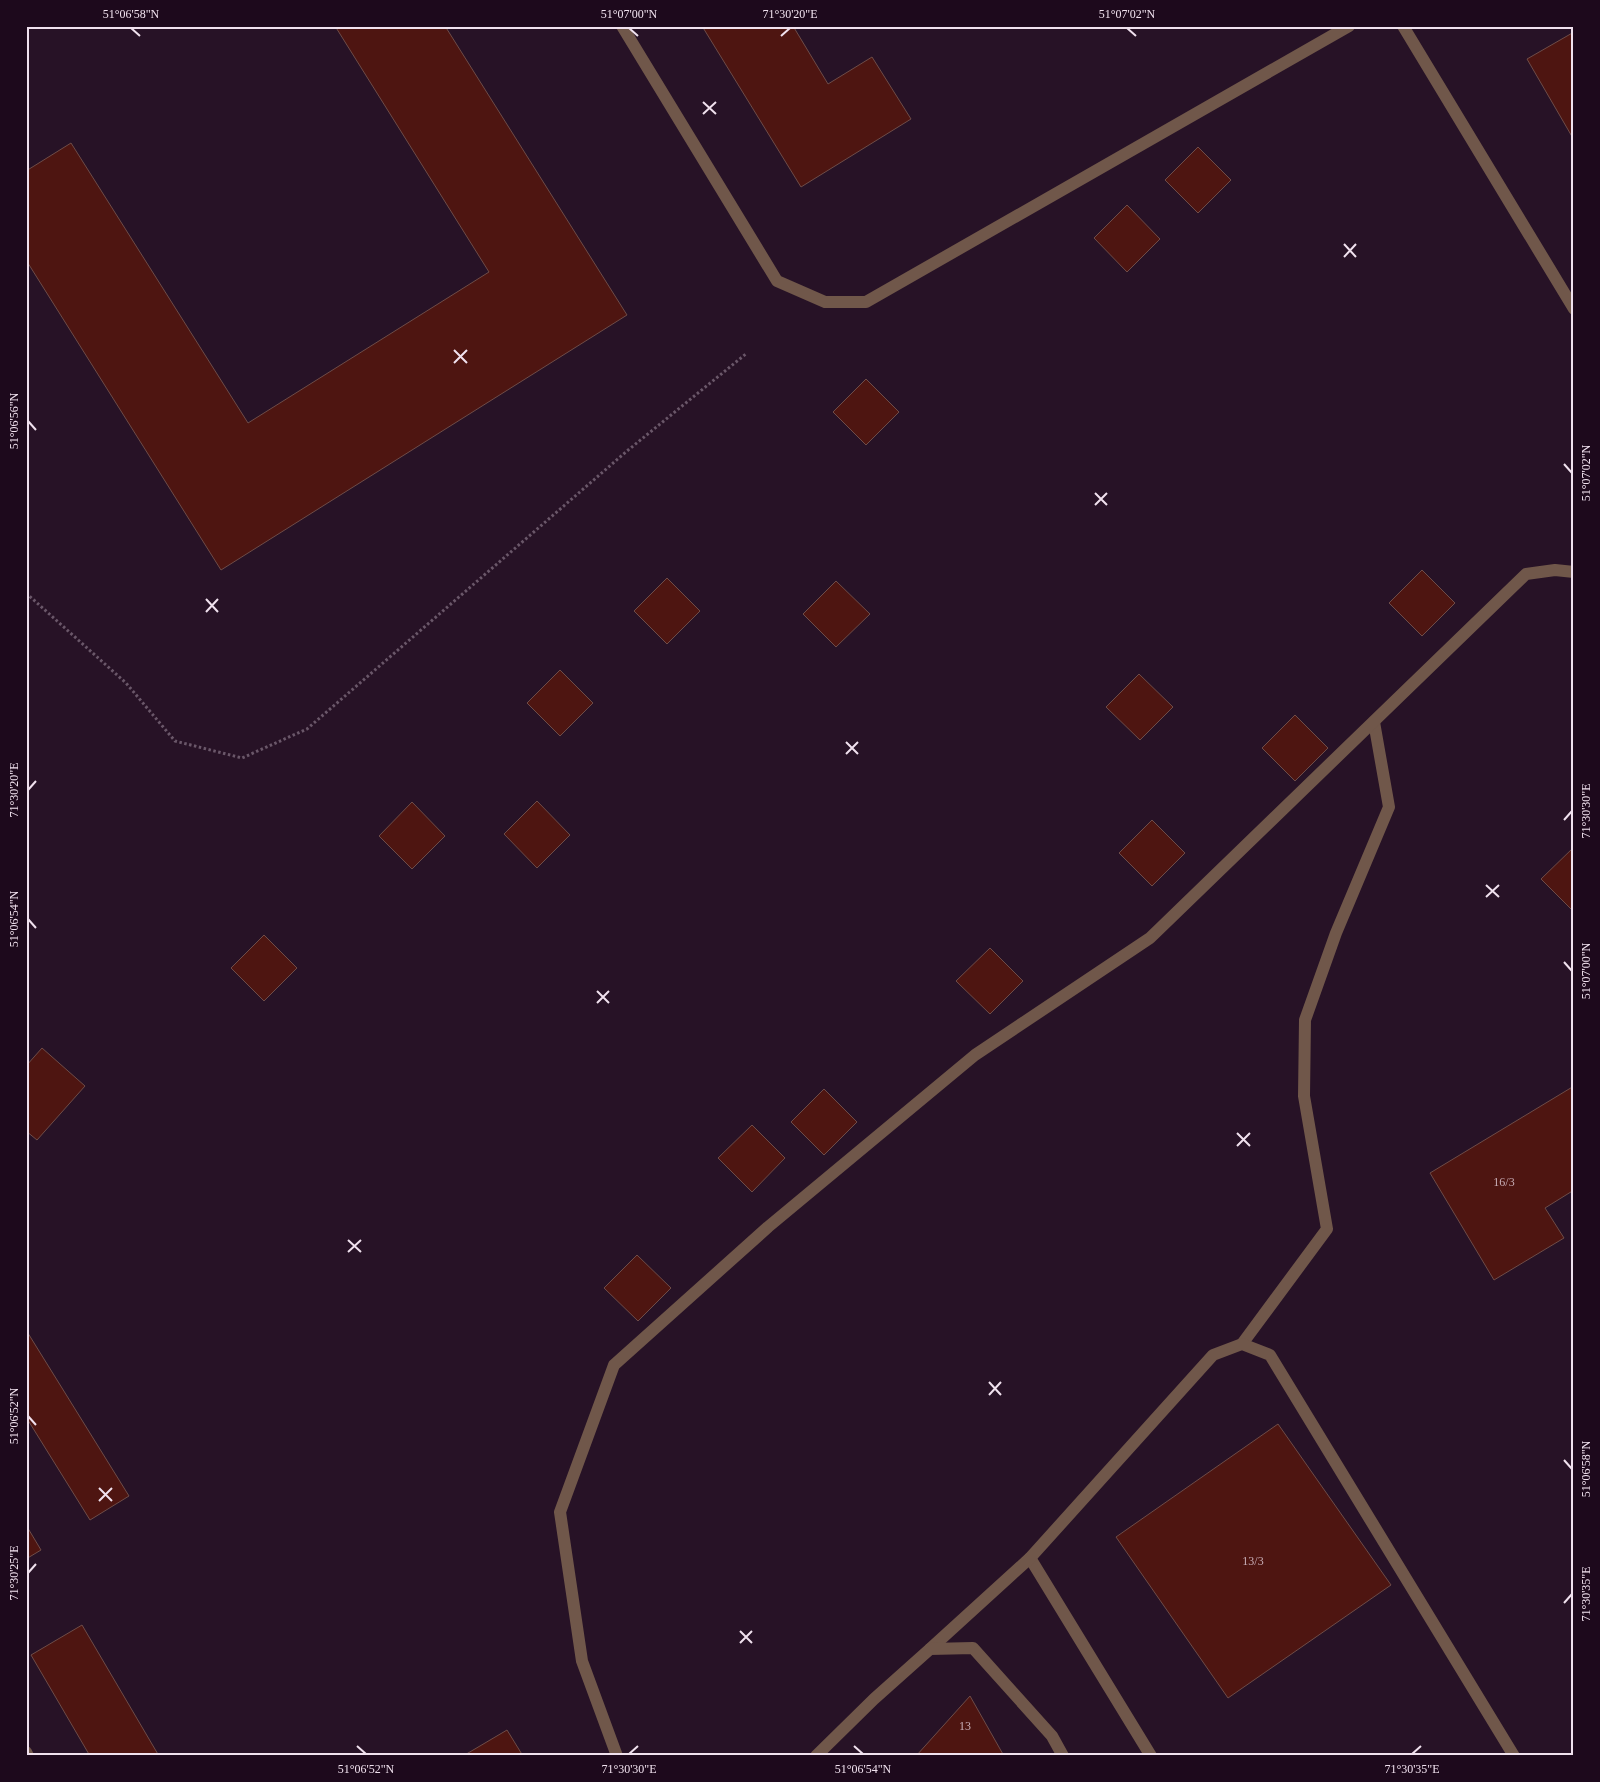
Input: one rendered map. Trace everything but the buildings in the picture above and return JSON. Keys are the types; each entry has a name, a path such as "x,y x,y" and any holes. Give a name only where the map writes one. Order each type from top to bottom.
{"lane":[{"path":"622,26 778,281 825,302 866,302 1349,26"},
{"path":"1403,26 1574,309"},
{"path":"617,1756 582,1660 560,1512 614,1365 768,1227 976,1055 1150,938 1526,574 1555,570 1574,572"},
{"path":"816,1756 874,1699 1030,1558 1213,1355 1242,1344 1327,1228 1304,1096 1305,1020 1336,933 1389,807 1374,722"},
{"path":"1242,1344 1270,1354 1514,1756"},
{"path":"1030,1558 1151,1756"},
{"path":"930,1649 974,1648 1052,1736 1063,1756"},
{"path":"26,1752 28,1756"}],"path":[{"path":"26,593 126,683 175,741 242,758 307,730 627,451 747,353"}]}
